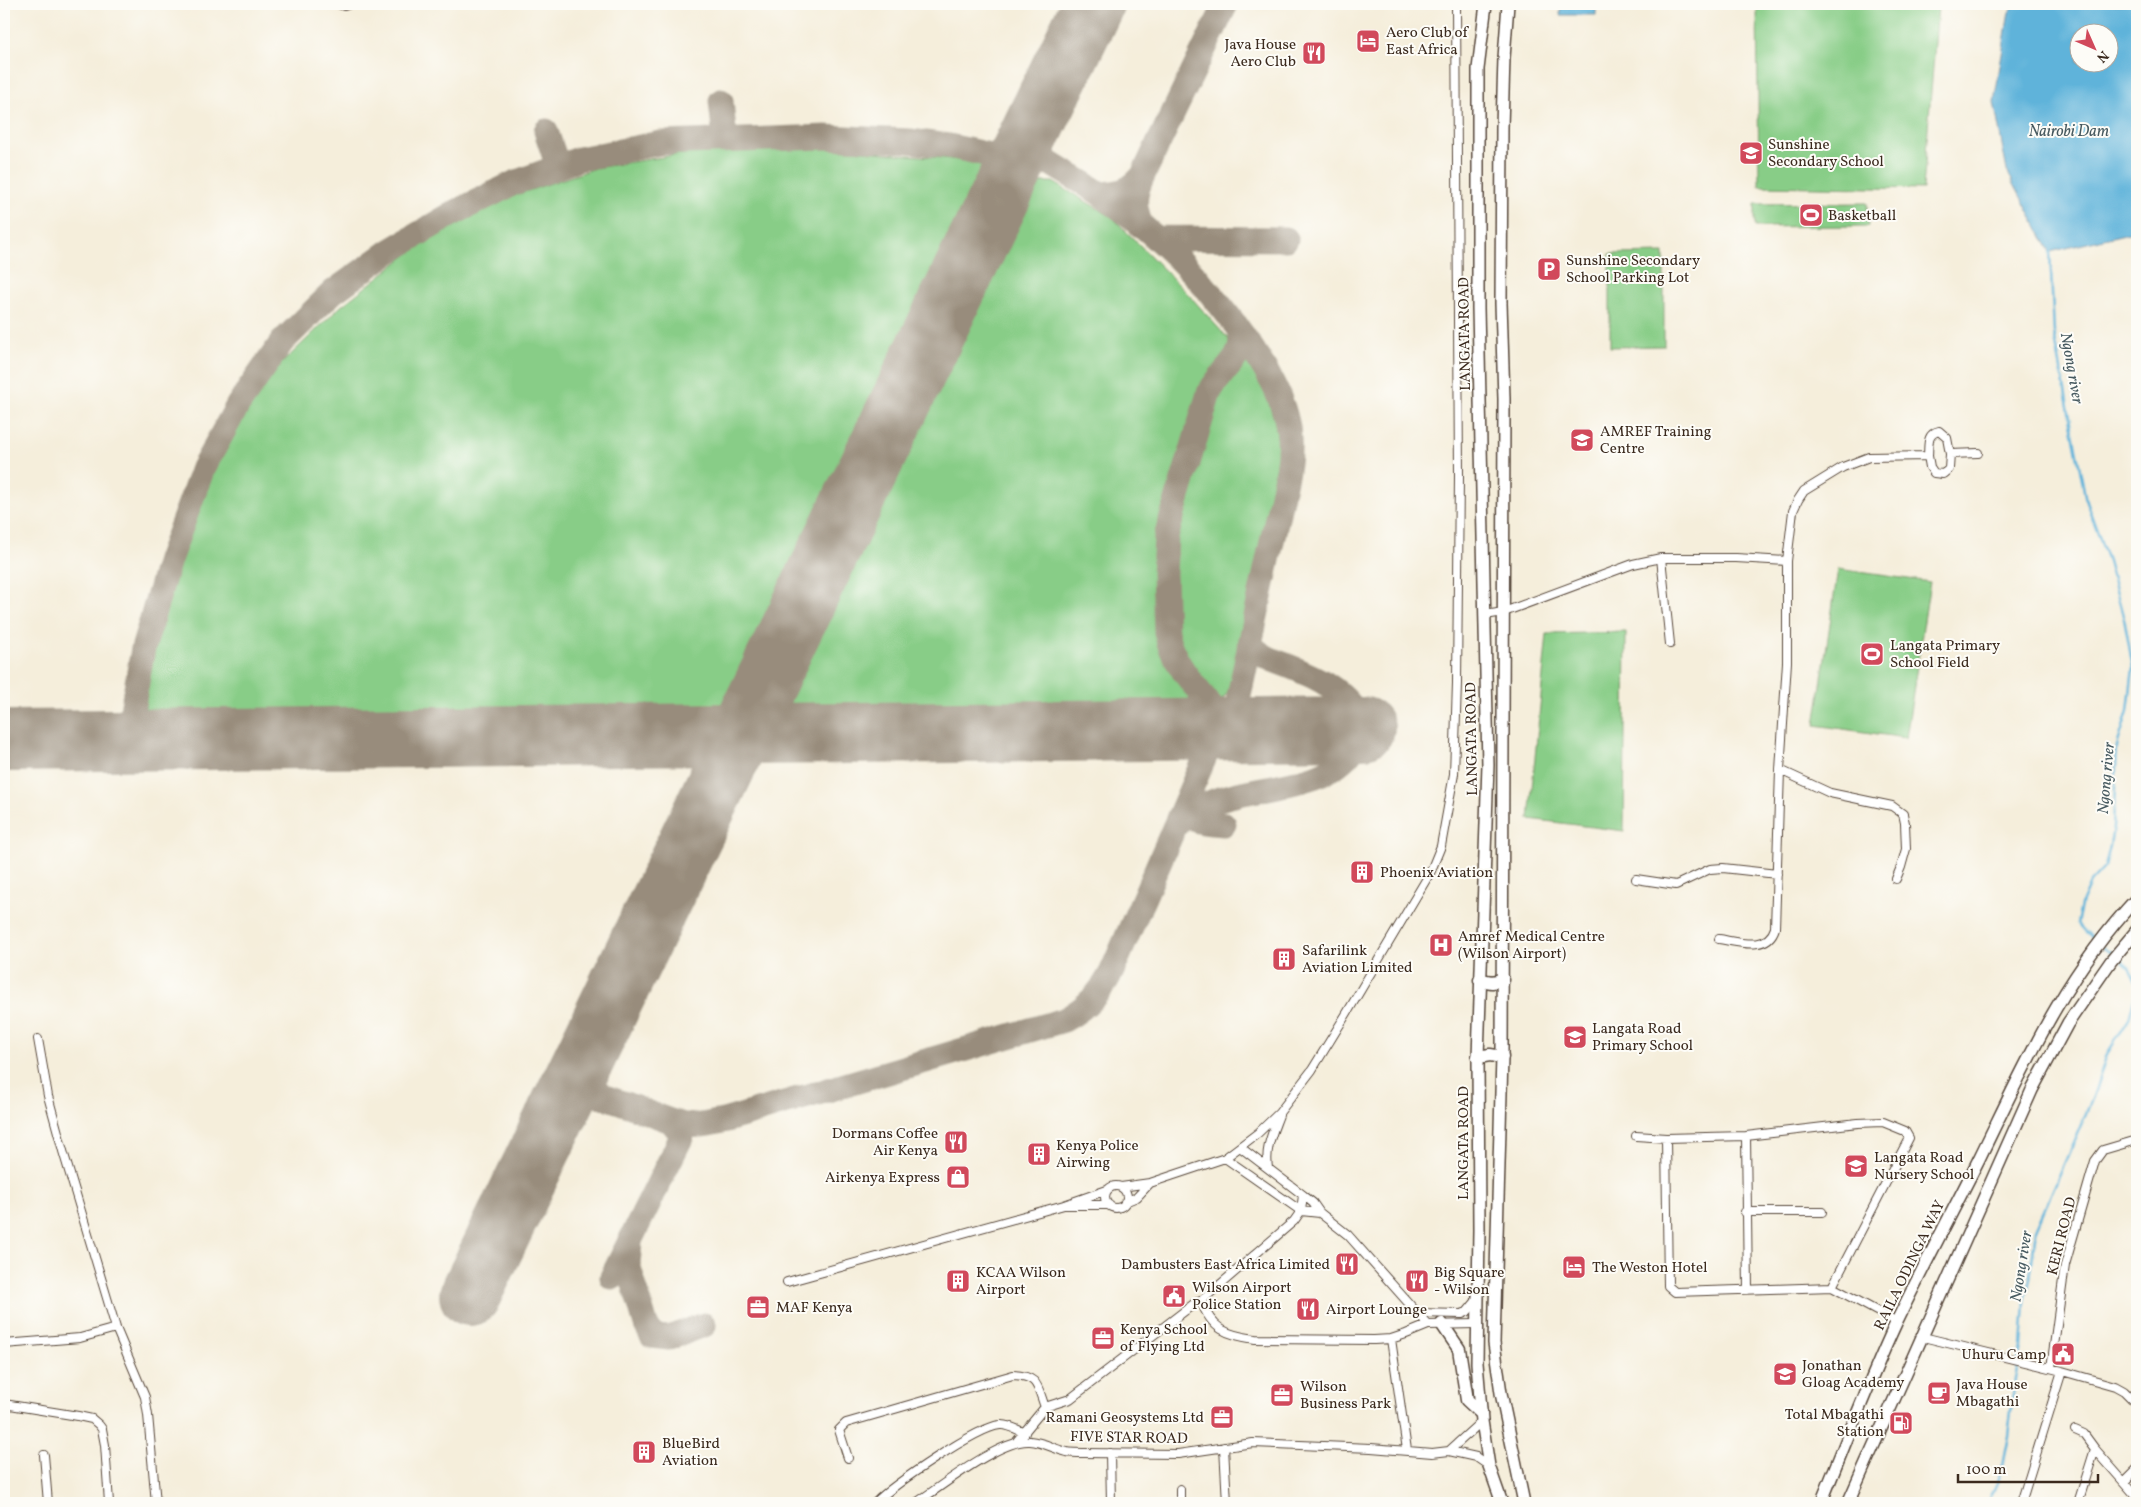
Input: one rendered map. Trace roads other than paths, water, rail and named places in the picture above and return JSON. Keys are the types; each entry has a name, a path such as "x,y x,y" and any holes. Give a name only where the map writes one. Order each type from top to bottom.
{"main road":[{"name":"LANGATA ROAD","path":"1486,4 1478,70 1478,308 1488,765 1478,1057 1476,1362 1490,1469 1502,1503"},
{"name":"LANGATA ROAD","path":"1508,4 1504,58 1502,137 1501,302 1504,398 1503,980 1494,1343 1501,1393 1524,1503"},
{"name":"RAILA ODINGA WAY","path":"1822,1503 1867,1390 1897,1322 2037,1040 2062,994 2095,947 2137,898"},
{"path":"1848,1503 2032,1090 2068,1023 2111,961 2137,930"},
{"path":"1480,980 1492,982 1503,980"},
{"path":"1478,1057 1490,1055 1502,1057"},
{"path":"1979,1159 1998,1167"},
{"path":"1442,1324 1459,1348 1467,1400 1482,1417"},
{"name":"LANGATA ROAD","path":"1514,1459 1531,1503"},
{"name":"LANGATA ROAD","path":"1490,1469 1497,1480 1506,1503"}],"street":[{"path":"338,4 344,6 350,4"},
{"path":"787,1282 1064,1205 1108,1190 1114,1186 1150,1183 1224,1158 1240,1147 1279,1113 1312,1070 1430,873 1441,846 1454,774 1457,683 1459,475 1456,4"},
{"path":"1939,431 1947,438 1950,454 1949,469 1942,474 1934,473 1930,467 1928,456 1929,439 1931,435 1939,431"},
{"path":"1950,454 1978,453"},
{"path":"1719,939 1755,944 1773,935 1787,662 1788,561 1793,511 1804,491 1843,467 1869,457 1928,456"},
{"path":"1485,615 1504,612 1633,564 1661,558 1736,558 1788,561"},
{"path":"1661,558 1670,644"},
{"path":"1780,770 1830,793 1892,806 1902,814 1905,823 1906,849 1902,867 1896,879"},
{"path":"1636,879 1676,885 1710,869 1723,868 1777,874"},
{"path":"38,1038 53,1114 116,1328 145,1397 156,1503"},
{"path":"1268,1168 1267,1145 1279,1113"},
{"path":"1636,1136 1666,1138 1746,1136 1858,1123 1883,1122 1898,1127 1909,1138 1832,1287"},
{"path":"1746,1136 1748,1290"},
{"path":"1666,1138 1668,1286 1675,1292 1832,1287 1897,1322"},
{"name":"KERI ROAD","path":"2051,1368 2065,1265 2095,1161 2103,1150 2137,1140"},
{"path":"1240,1147 1304,1195 1320,1213 1348,1235 1428,1325"},
{"path":"1224,1158 1301,1211 1320,1213"},
{"path":"1064,1205 1109,1205 1120,1207 1125,1202 1137,1197 1150,1183"},
{"path":"1120,1187 1126,1195 1125,1202"},
{"path":"1108,1190 1105,1196 1109,1205"},
{"path":"916,1503 972,1465 1017,1441 1026,1433 1045,1407 1070,1399 1195,1303 1201,1301 1294,1221 1301,1211 1304,1195"},
{"path":"1746,1212 1822,1212"},
{"path":"1418,1313 1462,1314 1467,1312 1477,1300"},
{"path":"1201,1301 1209,1318 1219,1329 1243,1337 1344,1341 1391,1339 1428,1325 1476,1324"},
{"path":"4,1344 80,1338 116,1328"},
{"path":"1923,1337 2051,1368 2115,1386 2124,1391 2137,1404"},
{"path":"1391,1339 1407,1450"},
{"path":"2022,1503 2062,1371"},
{"path":"848,1458 839,1430 846,1423 1013,1375 1031,1377 1035,1381 1045,1407"},
{"path":"4,1404 92,1419 99,1425 102,1429 105,1445 109,1503"},
{"path":"1449,1451 1482,1417"},
{"path":"875,1503 921,1469 978,1432 1002,1424 1026,1433"},
{"path":"2074,1430 2084,1434 2137,1497"},
{"name":"FIVE STAR ROAD","path":"1017,1441 1044,1444 1068,1452 1110,1453 1178,1454 1252,1443 1407,1450 1432,1453 1449,1451 1476,1457 1490,1469"},
{"path":"1224,1447 1227,1503"},
{"path":"2078,1503 2095,1449"},
{"path":"1110,1453 1111,1503"},
{"path":"44,1455 48,1503"},
{"path":"2124,1482 2137,1470"},
{"path":"1180,1489 1180,1503"}],"water":[{"path":"1561,4 1596,4 1596,15 1560,15"},
{"name":"Nairobi Dam","path":"2016,4 2137,4 2137,231 2050,252 2007,171 1994,102 2009,12"}],"waterway":[{"name":"Ngong river","path":"2050,252 2054,333 2086,501 2108,561 2125,623 2133,668 2128,711 2117,746 2113,828 2110,846 2105,867 2090,883 2082,901 2077,923 2096,941"},
{"name":"Ngong river","path":"2103,946 2113,953"},
{"name":"Ngong river","path":"2119,958 2129,967 2137,984"},
{"name":"Ngong river","path":"1988,1503 2000,1476 2008,1436 2015,1378 2022,1347 2025,1301 2030,1279 2036,1229 2093,1097 2107,1054 2129,1019 2137,988"}],"place":[{"name":"Aero Club of East Africa","path":"1368,41"},
{"name":"Java House Aero Club","path":"1314,53"},
{"name":"Sunshine Secondary School","path":"1751,153"},
{"name":"Basketball","path":"1811,215"},
{"name":"Sunshine Secondary School Parking Lot","path":"1549,269"},
{"name":"AMREF Training Centre","path":"1582,440"},
{"name":"Langata Primary School Field","path":"1872,654"},
{"name":"Phoenix Aviation","path":"1362,872"},
{"name":"Amref Medical Centre (Wilson Airport)","path":"1441,945"},
{"name":"Safarilink Aviation Limited","path":"1284,959"},
{"name":"Langata Road Primary School","path":"1575,1037"},
{"name":"Dormans Coffee Air Kenya","path":"956,1142"},
{"name":"Kenya Police Airwing","path":"1039,1154"},
{"name":"Langata Road Nursery School","path":"1856,1166"},
{"name":"Airkenya Express","path":"958,1177"},
{"name":"Dambusters East Africa Limited","path":"1347,1264"},
{"name":"The Weston Hotel","path":"1574,1267"},
{"name":"KCAA Wilson Airport","path":"958,1281"},
{"name":"Big Square - Wilson","path":"1417,1281"},
{"name":"Wilson Airport Police Station","path":"1174,1296"},
{"name":"MAF Kenya","path":"758,1307"},
{"name":"Airport Lounge","path":"1308,1309"},
{"name":"Kenya School of Flying Ltd","path":"1103,1338"},
{"name":"Uhuru Camp","path":"2063,1354"},
{"name":"Jonathan Gloag Academy","path":"1785,1374"},
{"name":"Java House Mbagathi","path":"1939,1393"},
{"name":"Wilson Business Park","path":"1282,1395"},
{"name":"Ramani Geosystems Ltd","path":"1222,1417"},
{"name":"Total Mbagathi Station","path":"1901,1423"},
{"name":"BlueBird Aviation","path":"644,1452"}]}
